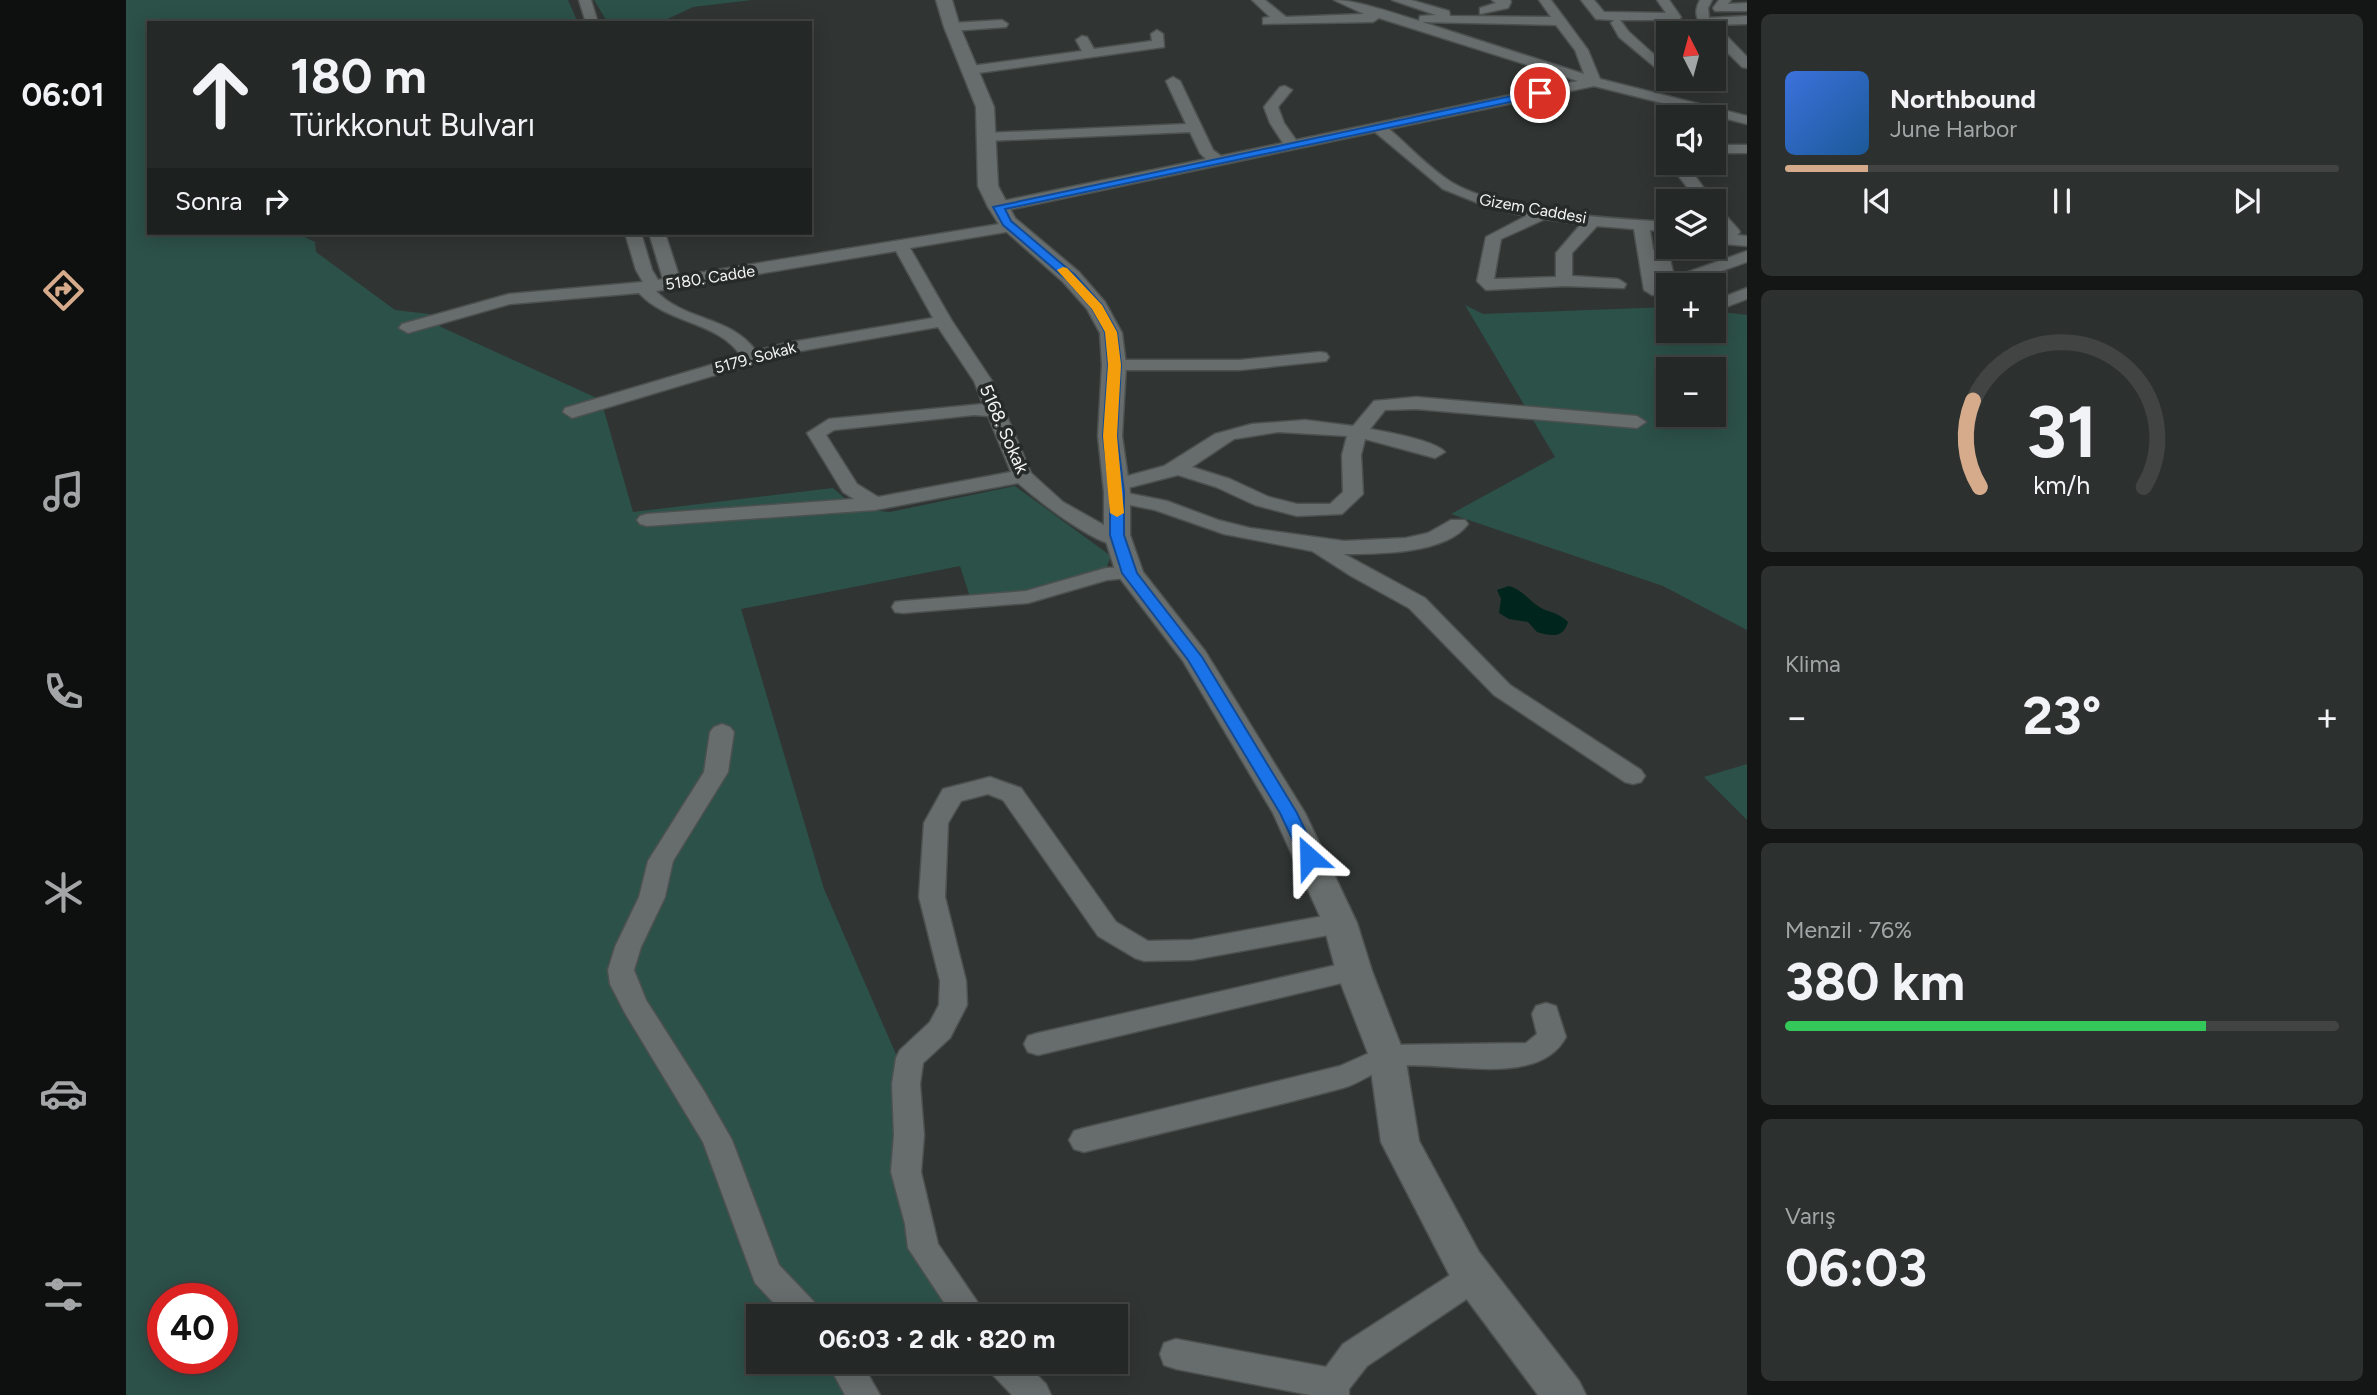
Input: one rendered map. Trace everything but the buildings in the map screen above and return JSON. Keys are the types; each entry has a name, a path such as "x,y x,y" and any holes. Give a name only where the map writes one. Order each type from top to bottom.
{"street":[{"path":"585,0 591,21"},
{"path":"944,0 952,27 985,107 988,186 998,207 1012,227 1071,277 1097,307 1111,332 1114,365 1110,436 1125,558 1195,657 1289,813 1340,923 1354,971 1387,1056 1400,1142 1465,1265 1564,1395"},
{"path":"1258,0 1283,20"},
{"path":"1340,0 1365,11 1399,19 1594,82 1684,105"},
{"path":"1398,0 1448,15 1471,7 1486,15"},
{"path":"1486,15 1504,5 1505,2 1498,0"},
{"path":"1513,0 1517,20"},
{"path":"1545,0 1581,50 1594,82"},
{"path":"1587,0 1600,16 1675,17 1663,0"},
{"path":"1706,0 1702,8 1707,21"},
{"path":"1726,0 1719,8 1747,7"},
{"path":"1626,3 1639,16"},
{"path":"1268,21 1486,15 1517,20 1561,21"},
{"path":"1726,23 1747,20"},
{"path":"1617,23 1624,34 1656,63"},
{"path":"952,27 1002,24"},
{"path":"1726,26 1747,27"},
{"path":"971,70 1159,44 1157,34"},
{"path":"1082,40 1090,54"},
{"path":"1726,43 1747,64"},
{"path":"1726,61 1747,77"},
{"path":"1173,81 1207,153 1217,160"},
{"path":"998,207 1594,82"},
{"path":"1285,90 1271,107 1277,123 1292,145"},
{"path":"1686,91 1701,105"},
{"path":"1726,115 1747,120"},
{"path":"986,137 1195,128"},
{"name":"Gizem Caddesi","path":"1379,128 1428,173 1451,188 1483,201 1544,213 1656,226"},
{"path":"1726,149 1747,149"},
{"path":"1685,175 1696,189"},
{"path":"1544,213 1494,237 1485,281 1492,286 1565,281 1618,284"},
{"path":"1565,281 1559,266 1563,252 1595,219"},
{"path":"1642,224 1658,273"},
{"name":"5180. Cadde","path":"408,328 509,299 649,287 1012,227"},
{"path":"634,235 650,297 668,308 736,338 751,357"},
{"path":"658,235 673,283"},
{"path":"1726,239 1747,241"},
{"name":"5168. Sokak","path":"901,246 943,321 983,381 1022,476 1056,506 1125,558"},
{"path":"1700,273 1747,256"},
{"path":"1726,302 1747,293"},
{"path":"1726,310 1747,313"},
{"name":"5179. Sokak","path":"572,412 751,357 823,340 943,321"},
{"path":"1114,365 1240,365 1320,357"},
{"path":"1177,468 1223,482 1262,501 1297,510 1335,510 1353,494 1350,453 1357,431 1380,405 1416,403 1637,422"},
{"path":"875,504 850,488 816,433 829,425 974,409 995,411"},
{"path":"1116,491 1177,468 1225,436 1250,430 1294,427 1357,431 1406,442 1435,452"},
{"path":"647,520 875,504 1022,476"},
{"path":"1116,491 1224,528 1367,550 1400,546 1443,535 1458,524"},
{"path":"1313,542 1358,572 1417,603 1502,690 1633,776"},
{"path":"903,607 1028,597 1106,574 1125,558"},
{"path":"722,732 716,772 661,861 652,897 628,947 621,970 624,984 635,1006 717,1140 766,1273 796,1304"},
{"path":"963,1304 923,1248 920,1224 906,1172 909,1135 906,1084 910,1058 940,1030 953,1005 953,981 932,897 936,823 953,795 990,785 1012,794 1107,929 1144,951 1192,950 1340,923"},
{"path":"1038,1044 1354,971"},
{"path":"1084,1140 1346,1076 1387,1056 1486,1057 1533,1054 1552,1037 1546,1014"},
{"path":"1177,1354 1333,1389 1355,1356 1475,1276"},
{"path":"850,1374 863,1395"},
{"path":"1014,1374 1034,1395"}],"shaded area":[{"path":"126,0 568,0 577,21 147,21 147,235 300,235 315,242 316,252 395,310 429,314 441,327 601,400 633,512 833,488 857,509 890,512 1015,486 1111,556 1106,569 1019,593 970,597 960,566 741,609 824,889 898,1059 899,1191 952,1304 746,1304 746,1374 835,1374 845,1395 126,1395"},
{"path":"594,0 752,0 693,7 663,21 607,21"},
{"path":"1465,305 1483,314 1656,307 1656,343 1726,343 1726,313 1747,315 1747,630 1663,586 1451,514 1555,457"},
{"path":"1509,586 1519,590 1538,606 1565,619 1568,622 1563,631 1552,635 1537,632 1528,622 1509,619 1499,613 1501,599 1497,590"},
{"path":"1747,764 1747,820 1704,777"}],"slow traffic":[{"path":"1063,270 1097,307 1111,332 1114,365 1110,436 1117,513"}],"route":[{"path":"1309,857 1289,813 1195,657 1130,573 1117,535 1117,492 1110,436 1114,365 1111,332 1097,307 1071,277 1007,222 998,207 1540,93"}]}
